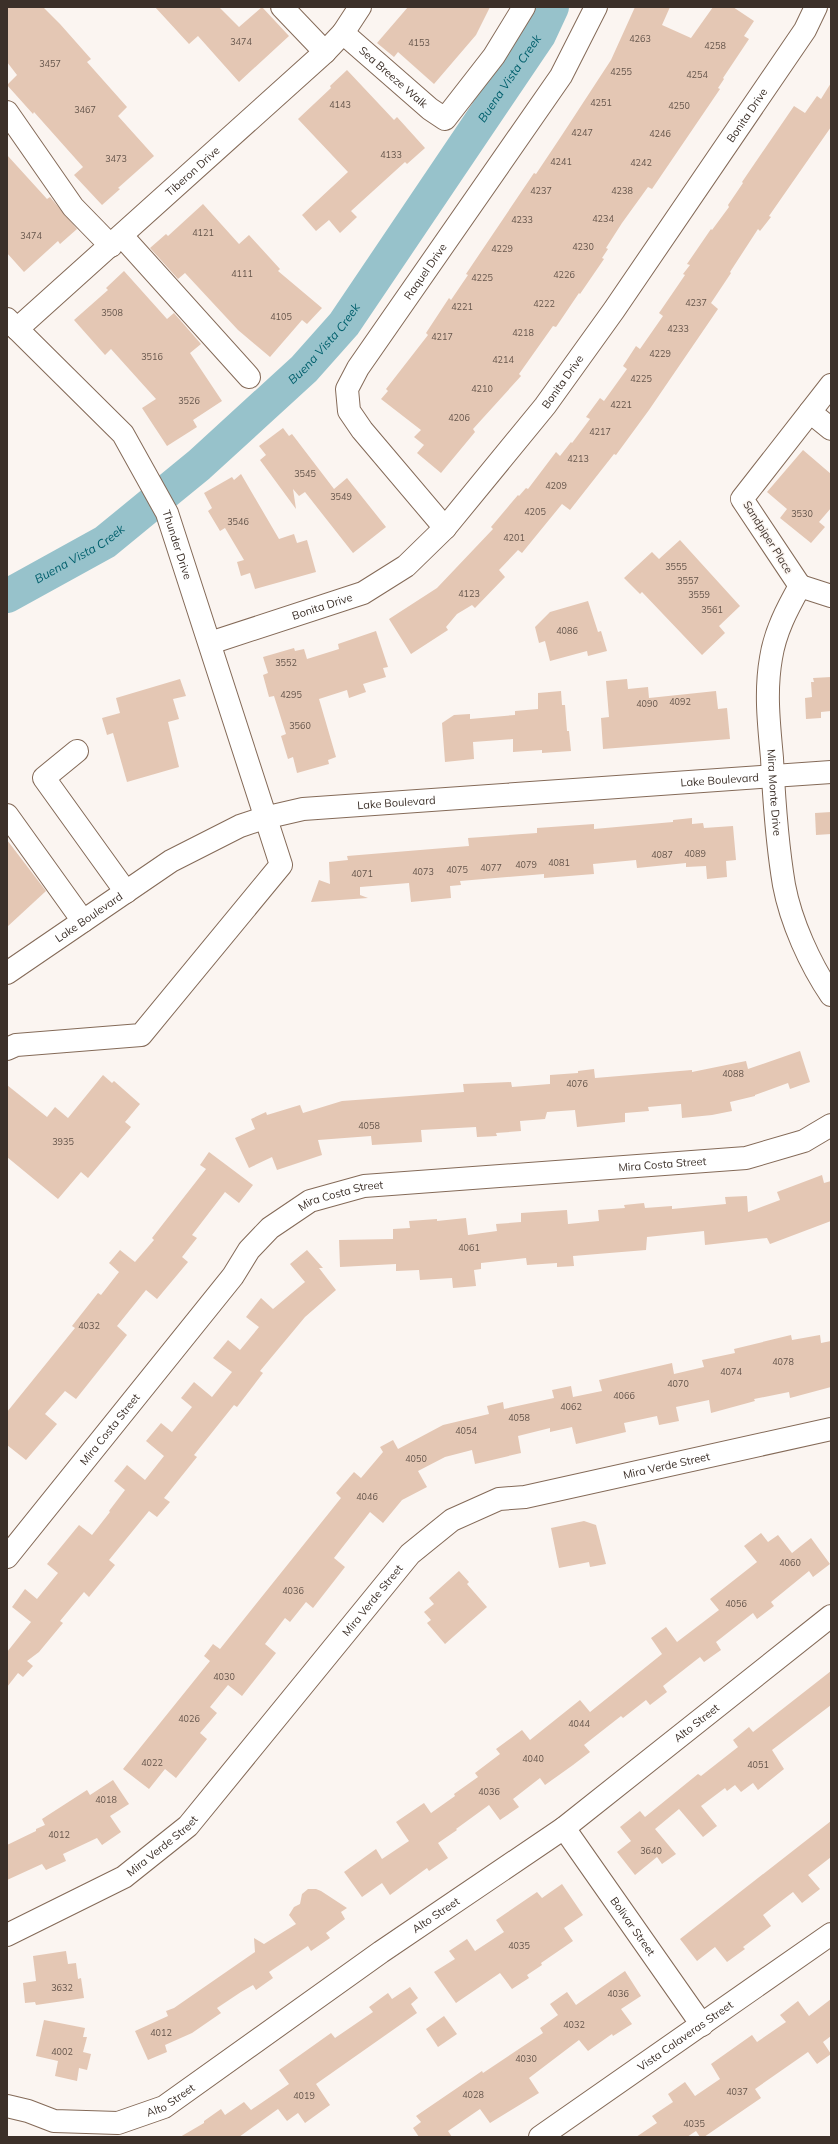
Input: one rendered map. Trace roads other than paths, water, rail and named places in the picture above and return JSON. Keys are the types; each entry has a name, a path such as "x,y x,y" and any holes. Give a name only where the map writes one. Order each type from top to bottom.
{"street":[{"path":"282,7 325,52"},
{"name":"Tiberon Drive","path":"12,324 116,241 325,52 343,32 360,7"},
{"name":"Sea Breeze Walk","path":"343,32 430,109 445,119 494,56 524,7"},
{"name":"Raquel Drive","path":"445,528 362,430 349,411 347,389 358,368 562,76 596,7"},
{"name":"Bonita Drive","path":"210,643 363,592 406,566 445,528 545,406 614,310 805,30 816,7"},
{"path":"7,112 74,207 116,241 249,377"},
{"name":"Thunder Drive","path":"7,1049 16,1045 141,1035 281,865 264,818 210,643 167,513 123,434 12,324"},
{"name":"Sandpiper Place","path":"800,586 742,499 831,384"},
{"path":"810,412 831,429"},
{"path":"800,586 831,596"},
{"name":"Mira Monte Drive","path":"800,586 783,616 771,657 767,693 773,776 784,885 802,941 818,976 831,996"},
{"path":"77,751 44,778 126,892"},
{"name":"Lake Boulevard","path":"7,973 171,861 236,828 264,818 303,809 831,772"},
{"path":"7,815 83,921"},
{"name":"Mira Costa Street","path":"7,1557 233,1276 249,1250 270,1228 310,1201 364,1186 746,1158 804,1141 831,1125"},
{"name":"Mira Verde Street","path":"7,1935 124,1877 188,1826 410,1554 452,1520 499,1499 525,1497 831,1429"},
{"name":"Alto Street","path":"7,2106 28,2111 54,2121 118,2123 164,2107 381,1952 564,1828 831,1616"},
{"name":"Bolivar Street","path":"564,1828 702,2025"},
{"name":"Vista Calaveras Street","path":"540,2137 831,1934"}],"waterway":[{"name":"Buena Vista Creek","path":"7,596 105,542 199,465 304,369 344,324 539,35 552,7"}]}
